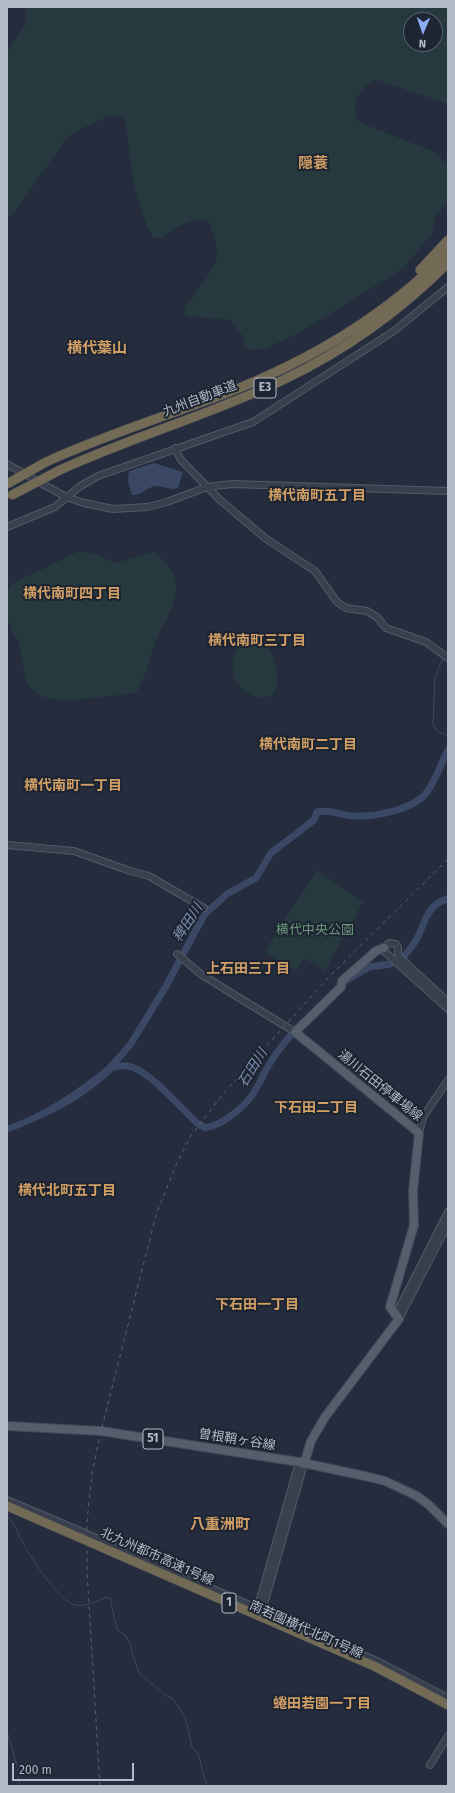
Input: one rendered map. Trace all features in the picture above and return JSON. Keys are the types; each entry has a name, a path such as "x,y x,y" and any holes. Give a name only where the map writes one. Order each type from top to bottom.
{"highway":[{"path":"284,368 352,326 371,312 412,278 448,240"},
{"name":"九州自動車道","path":"7,484 46,462 116,432 224,393 284,368 329,344 372,316 409,287 448,252"},
{"name":"九州自動車道","path":"9,497 58,471 125,442 283,380 333,353 395,310 448,263"},
{"path":"395,310 410,301 448,268"},
{"name":"北九州都市高速1号線","path":"7,1500 379,1663 448,1698"},
{"name":"北九州都市高速1号線","path":"7,1507 399,1678 448,1705"}],"main road":[{"path":"295,1032 341,984 376,951 384,948"},
{"name":"湯川石田停車場線","path":"295,1032 419,1133 413,1191 415,1216 404,1262 390,1307 397,1317"},
{"path":"301,1463 306,1439 321,1413 397,1317"},
{"name":"曽根鞘ヶ谷線","path":"7,1426 101,1431 301,1463 385,1481 422,1500 448,1524"}],"street":[{"path":"7,527 49,510 98,476 253,422 394,331 448,287"},
{"path":"175,448 181,460 207,487 265,538 315,571 337,602 346,608 367,611 377,617 386,628 426,642 446,656"},
{"path":"7,464 66,497 84,503 113,509 132,508 167,502 207,487 232,484 448,491"},
{"path":"7,845 74,851 149,876 204,908"},
{"path":"448,1002 398,956 398,947 396,944 389,943 384,948 385,952 448,1009"},
{"path":"177,954 202,976 295,1032"},
{"path":"419,1133 423,1117 448,1080"},
{"path":"397,1317 448,1212"},
{"path":"397,1317 448,1224"},
{"path":"258,1617 260,1610 260,1599 301,1463"},
{"name":"南若園横代北町1号線","path":"7,1500 379,1662 448,1698"},
{"name":"南若園横代北町1号線","path":"7,1507 62,1533 397,1678 448,1705"},
{"path":"430,1764 448,1736"}],"green space":[{"path":"26,7 448,7 448,104 377,80 371,82 361,92 357,98 355,111 357,118 361,123 433,151 448,164 448,202 435,217 432,233 404,268 299,333 264,349 247,350 244,346 245,339 230,320 186,316 184,308 216,262 217,249 213,234 208,221 196,220 183,224 161,239 153,237 141,210 137,196 131,167 126,124 122,115 109,117 93,123 66,139 19,206 7,220 7,53 26,23"},
{"path":"79,551 98,555 116,563 152,552 163,560 174,576 176,586 173,605 155,643 145,676 136,693 74,700 50,699 34,692 26,680 17,639 8,620 6,601 9,589 12,584"},
{"path":"247,641 254,641 268,647 273,658 277,670 277,682 274,694 270,696 254,696 241,688 235,679 232,666 234,654 241,644"},
{"name":"横代中央公園","path":"317,870 363,902 325,971 304,958 297,971 264,952"}],"water":[{"path":"154,463 183,472 178,488 172,489 156,486 132,495 128,481 129,471"},
{"path":"108,1065 114,1066 115,1069 78,1099 37,1121 7,1133 7,1126 35,1114 60,1100"}],"waterway":[{"name":"稗田川","path":"446,653 448,648"},
{"name":"稗田川","path":"443,658 435,677 433,724 437,731 448,736"},
{"name":"稗田川","path":"106,1072 130,1045 165,988 204,915 227,894 256,878 271,853 314,820 317,812 322,811 353,816 382,814 403,808 421,798 433,782 448,750"},
{"name":"石田川","path":"405,955 416,940 431,910 441,901 448,899"},
{"name":"石田川","path":"342,983 369,967 391,964"},
{"name":"石田川","path":"110,1068 127,1066 140,1071 166,1092 197,1123 205,1128 213,1126 228,1118 242,1107 253,1094 273,1058 298,1027"},
{"path":"7,1516 27,1550 55,1590 62,1597 75,1605 83,1605 107,1597 110,1598 117,1630 125,1635 131,1645 139,1673 165,1695 173,1699 185,1716 192,1747 199,1756 204,1777 208,1786"},
{"path":"7,1731 17,1766 20,1786"}],"railway":[{"path":"100,1786 87,1572 87,1521 92,1473 101,1431 156,1215 176,1165 190,1137 223,1094 329,977 448,859"}],"district":[{"name":"隠蓑","path":"313,164"},
{"name":"横代葉山","path":"97,349"},
{"name":"横代南町五丁目","path":"317,496"},
{"name":"横代南町四丁目","path":"72,594"},
{"name":"横代南町三丁目","path":"257,641"},
{"name":"横代南町二丁目","path":"308,745"},
{"name":"横代南町一丁目","path":"73,786"},
{"name":"上石田三丁目","path":"248,969"},
{"name":"下石田二丁目","path":"316,1108"},
{"name":"横代北町五丁目","path":"67,1191"},
{"name":"下石田一丁目","path":"257,1305"},
{"name":"八重洲町","path":"220,1525"},
{"name":"蜷田若園一丁目","path":"322,1704"}]}
